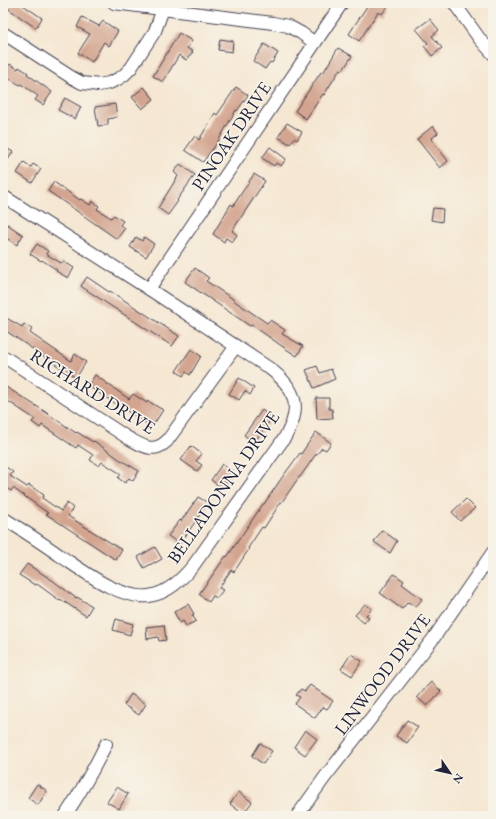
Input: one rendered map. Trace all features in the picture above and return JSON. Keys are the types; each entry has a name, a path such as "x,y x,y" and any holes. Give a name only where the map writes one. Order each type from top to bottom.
{"street":[{"path":"114,3 273,23 288,26 315,43"},
{"name":"PINOAK DRIVE","path":"149,289 342,3"},
{"path":"454,3 479,38 493,54"},
{"path":"3,33 71,77 82,82 99,85 118,80 131,68 155,31 163,9"},
{"name":"BELLADONNA DRIVE","path":"3,196 269,368 283,379 291,391 294,401 295,415 290,429 193,566 183,577 165,591 148,596 134,596 119,591 96,579 3,518"},
{"name":"RICHARD DRIVE","path":"3,356 128,438 141,445 151,448 161,446 168,441 236,346"},
{"name":"LINWOOD DRIVE","path":"297,816 325,777 433,639 493,552"},
{"path":"65,816 106,744"}],"building":[{"path":"3,3 20,3 42,18 36,28 3,5"},
{"path":"369,3 383,3 388,6 382,14 378,12 359,41 349,34"},
{"path":"82,17 99,26 103,21 118,31 109,46 104,42 92,62 78,53 90,34 77,27"},
{"path":"430,19 439,30 432,36 442,48 432,56 424,46 428,43 416,29"},
{"path":"179,33 192,41 187,48 193,52 186,60 179,55 163,82 153,76"},
{"path":"220,39 233,41 232,52 218,50"},
{"path":"264,44 278,53 272,63 270,62 265,69 253,61"},
{"path":"338,48 352,56 343,70 340,69 324,95 323,94 306,119 295,111 321,72 323,73"},
{"path":"10,64 18,69 19,67 28,73 27,74 52,92 43,105 35,100 38,96 21,84 20,85 3,75"},
{"path":"144,87 154,99 142,109 132,97"},
{"path":"236,87 248,95 237,111 236,110 217,143 203,162 185,150 195,136 199,140 215,113 217,115"},
{"path":"65,98 81,107 75,119 58,110"},
{"path":"115,104 117,117 108,119 108,125 98,126 95,107"},
{"path":"287,123 302,132 297,140 294,138 290,144 278,137"},
{"path":"433,126 438,133 431,139 448,161 440,168 417,139"},
{"path":"270,147 286,159 281,166 276,163 274,166 262,158"},
{"path":"6,148 13,152 3,167 3,153"},
{"path":"24,162 31,167 33,164 41,169 32,183 17,173"},
{"path":"180,164 195,175 168,215 158,208 178,176 174,172"},
{"path":"254,174 265,181 232,231 237,235 232,242 226,238 224,242 213,234 231,204 233,206"},
{"path":"54,182 90,205 92,201 99,206 97,209 111,218 114,215 123,221 120,225 125,228 117,239 48,191"},
{"path":"433,208 443,209 442,222 431,220"},
{"path":"7,224 23,235 17,245 3,236 3,231"},
{"path":"136,237 142,241 144,237 154,244 146,257 130,247"},
{"path":"37,244 48,251 46,254 61,263 63,261 74,268 68,278 42,260 41,261 30,254"},
{"path":"195,268 209,278 206,281 233,300 267,323 270,320 285,330 282,334 303,346 297,356 185,282"},
{"path":"87,277 179,336 172,346 82,287 81,286"},
{"path":"3,316 22,327 24,324 32,329 30,333 71,361 75,354 86,362 76,378 3,329"},
{"path":"191,349 201,356 190,375 186,372 183,376 176,371"},
{"path":"317,366 320,373 331,369 335,379 314,388 306,370"},
{"path":"95,375 129,399 133,394 147,403 148,401 163,410 152,427 88,386"},
{"path":"239,378 254,388 250,395 245,391 239,400 229,394"},
{"path":"3,385 76,433 77,432 93,442 94,441 139,471 133,481 129,478 125,483 118,478 121,474 102,462 99,466 90,460 93,455 78,445 76,448 42,425 40,428 32,422 35,419 3,398"},
{"path":"316,398 329,398 329,409 332,409 333,418 317,419"},
{"path":"262,410 272,418 254,442 244,435"},
{"path":"316,432 331,443 326,450 322,448 316,454 264,528 262,527 234,572 231,570 219,588 223,590 217,598 213,596 209,602 199,594"},
{"path":"191,446 202,454 196,461 202,465 197,471 181,460"},
{"path":"222,464 233,472 222,488 211,480"},
{"path":"3,465 13,472 10,476 27,487 29,485 44,495 42,498 61,511 67,503 73,508 68,516 122,550 116,560 46,514 48,513 13,488 11,491 4,486 3,488"},
{"path":"198,497 208,503 180,544 168,536"},
{"path":"466,499 475,508 460,521 452,512"},
{"path":"382,530 397,541 390,553 374,542"},
{"path":"155,547 162,559 144,568 138,557"},
{"path":"27,564 76,598 77,597 92,606 86,616 60,599 59,600 37,584 35,585 19,575"},
{"path":"394,574 404,581 402,584 422,599 416,607 408,602 402,609 380,593"},
{"path":"188,604 196,621 186,626 183,621 180,623 174,612"},
{"path":"365,604 372,609 366,615 369,617 364,623 355,615"},
{"path":"116,619 133,624 130,635 113,630"},
{"path":"164,625 166,640 159,641 158,637 147,639 146,627"},
{"path":"351,654 362,661 352,676 341,669"},
{"path":"431,682 441,691 427,706 417,697"},
{"path":"310,685 333,701 327,709 323,707 315,718 295,704 300,697 296,695 301,689 305,691"},
{"path":"131,694 146,704 139,715 124,705"},
{"path":"407,720 418,727 407,743 396,736"},
{"path":"305,730 317,739 305,755 294,747"},
{"path":"260,743 272,751 263,764 252,756"},
{"path":"37,784 47,791 38,805 28,798"},
{"path":"117,787 128,794 119,809 107,802"},
{"path":"239,792 252,802 243,814 230,804"}]}
